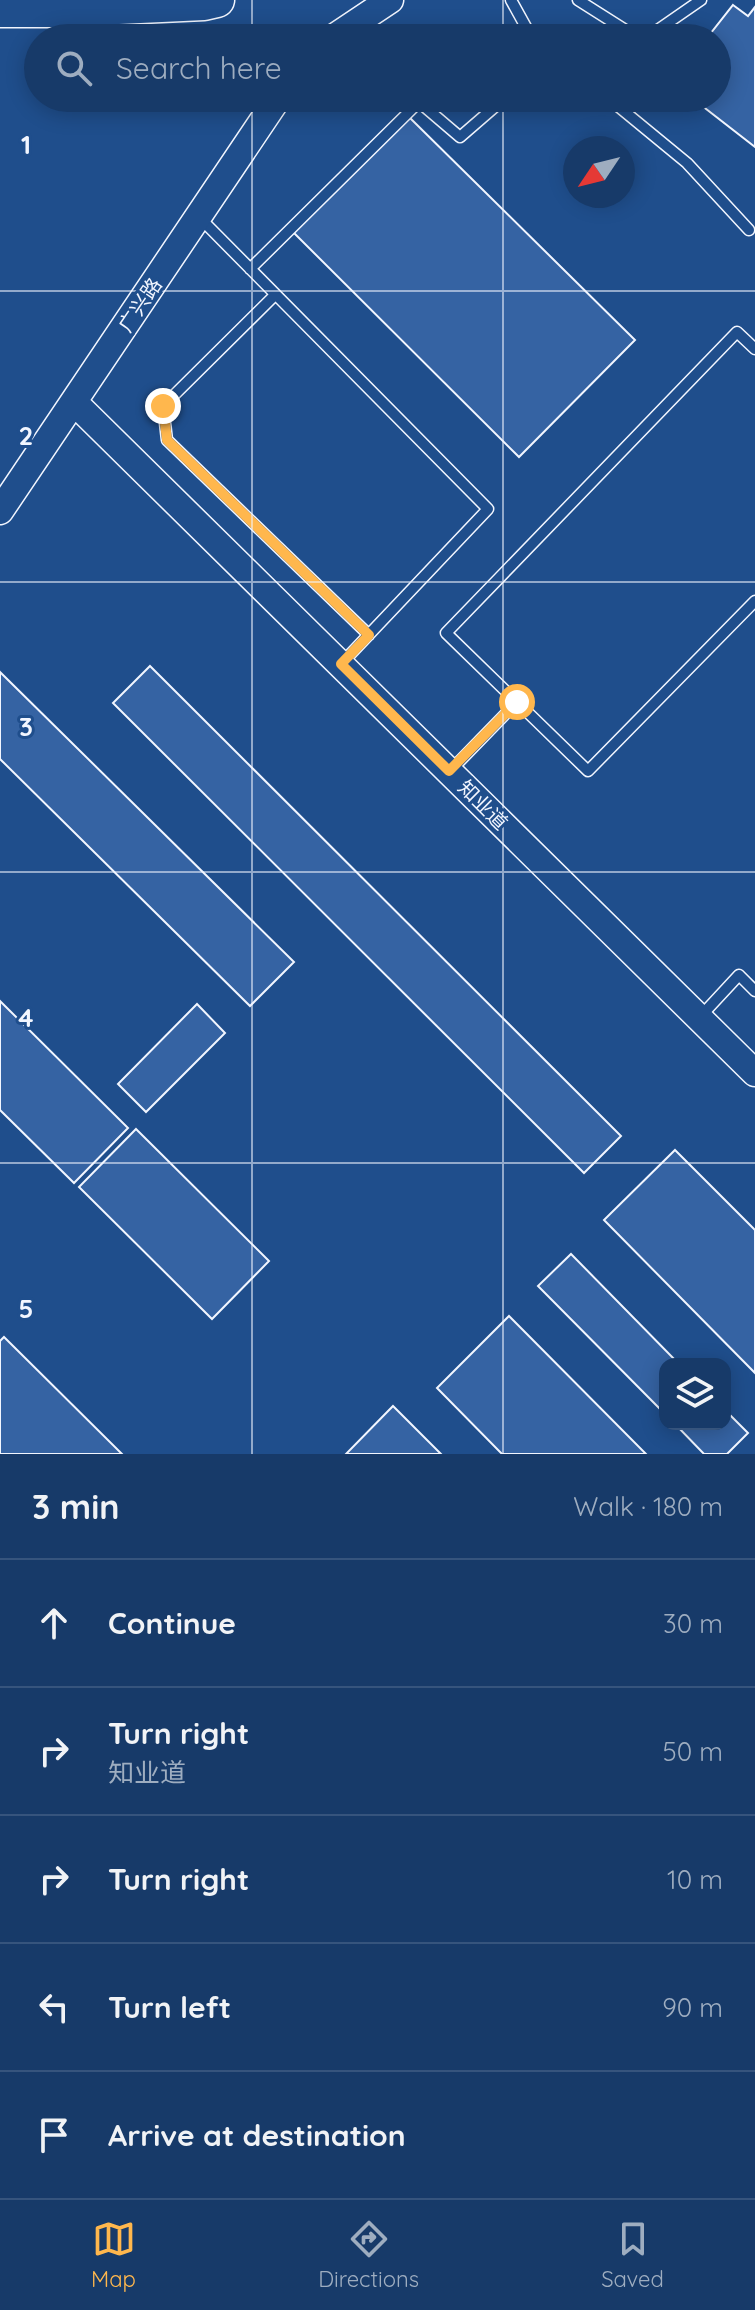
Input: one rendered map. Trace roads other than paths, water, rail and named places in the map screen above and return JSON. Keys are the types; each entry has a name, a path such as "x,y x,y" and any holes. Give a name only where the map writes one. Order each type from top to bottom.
{"highway":[{"path":"0,10 54,10 217,0"}],"street":[{"path":"354,24 390,0"},
{"name":"广兴路","path":"0,511 269,112"},
{"name":"知业道","path":"75,403 755,1073"}],"lane":[{"path":"511,0 524,24"},
{"path":"578,0 616,24"},
{"path":"666,24 701,0"},
{"path":"250,269 409,112"},
{"path":"431,112 460,137 489,112"},
{"path":"625,112 687,163 749,230"},
{"path":"199,217 488,509 341,664"},
{"path":"275,295 163,406 167,440 369,635"},
{"path":"755,349 737,332 446,633 588,771 755,601"},
{"path":"449,771 517,702"},
{"path":"699,1018 739,975 755,991"}]}
